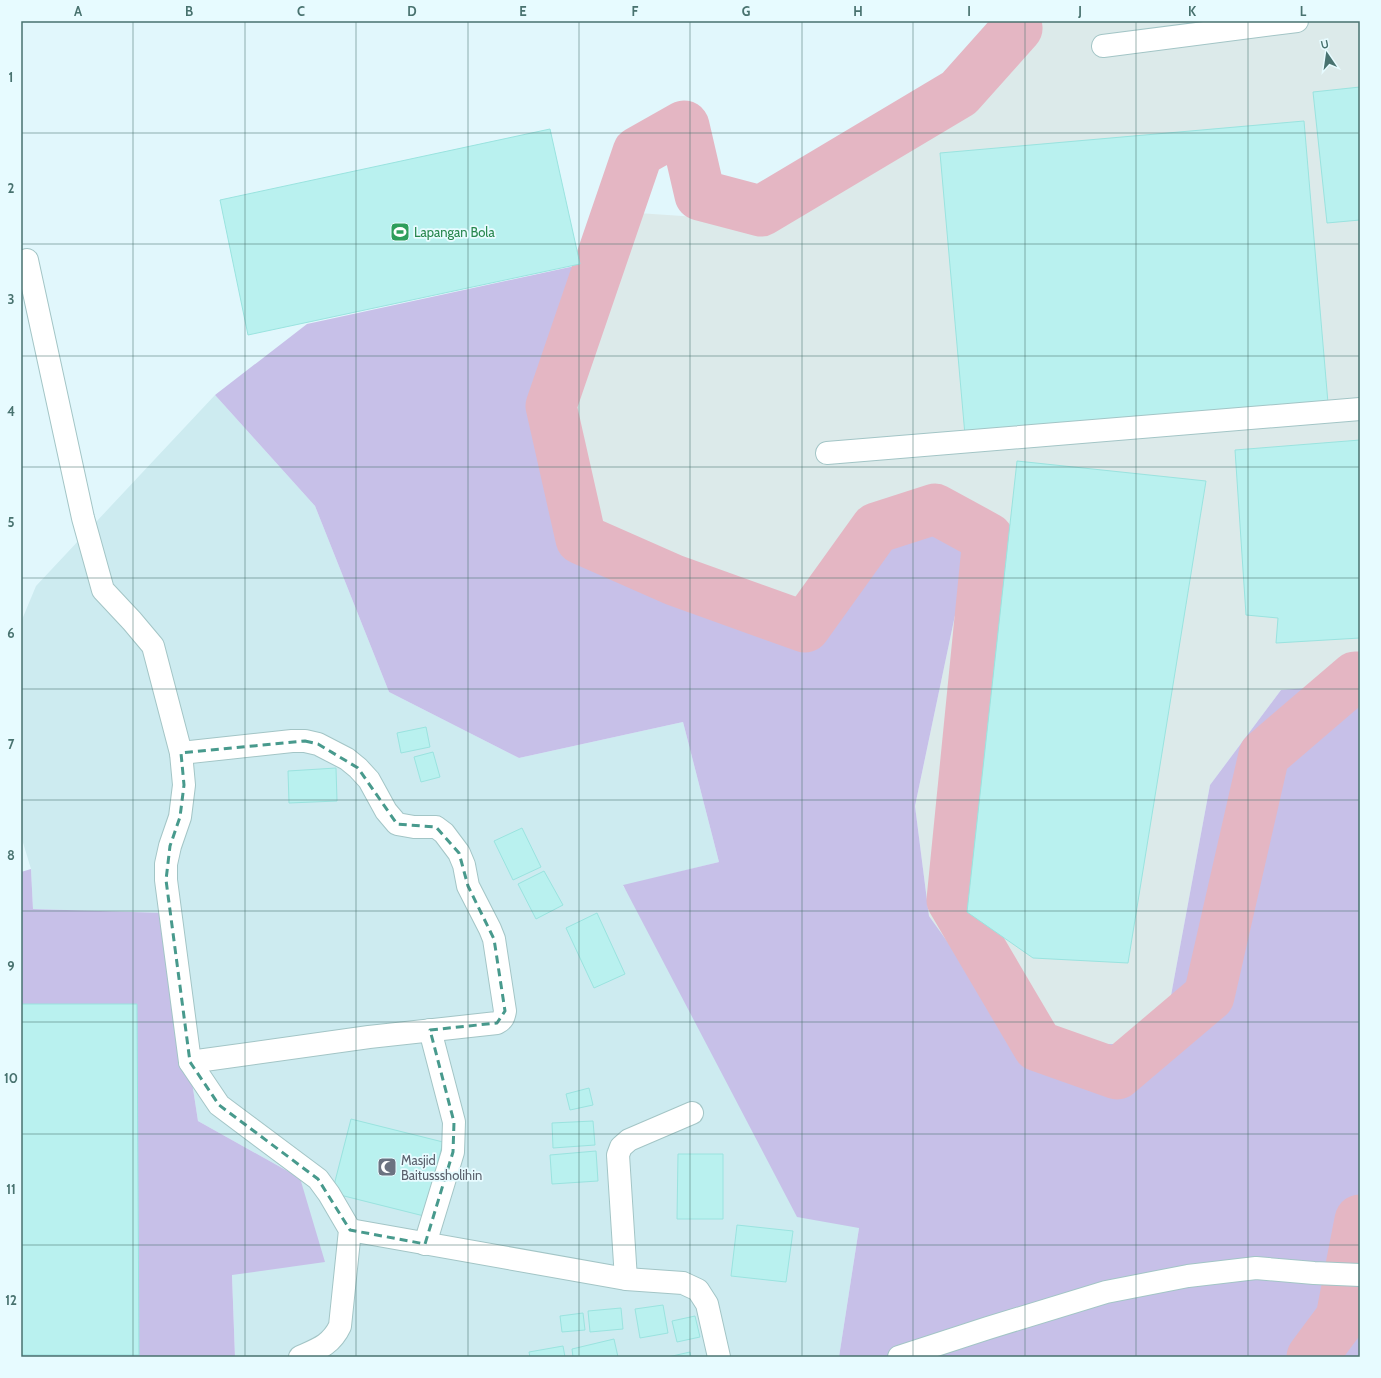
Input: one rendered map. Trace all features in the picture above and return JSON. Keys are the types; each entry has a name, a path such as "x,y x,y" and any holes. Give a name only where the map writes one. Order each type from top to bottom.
{"street":[{"path":"1103,46 1297,21"},
{"path":"26,260 83,518 103,590 153,646 181,753 184,785 180,817 170,846 166,864 166,880 190,1062 220,1105 318,1179 329,1194 350,1230 340,1326 336,1335 326,1344 300,1357"},
{"path":"827,453 1360,409"},
{"path":"181,753 292,741 305,741 318,744 347,759 358,768 369,780 386,811 397,824 414,827 436,828 444,833 459,853 464,865 468,886 494,939 505,1011 502,1021 497,1023 293,1047 190,1062"},
{"path":"425,1244 453,1152 454,1122 430,1030"},
{"path":"626,1279 618,1155 620,1147 629,1140 692,1113"},
{"path":"350,1230 626,1279 683,1284 698,1290 707,1304 719,1357"},
{"path":"899,1357 1113,1290 1188,1276 1256,1268 1360,1275"}],"highlighted area":[{"path":"305,741 318,744 358,768 397,824 436,827 459,853 468,886 494,939 505,1011 497,1023 430,1030 454,1122 453,1152 425,1244 350,1230 318,1179 219,1105 190,1062 166,880 170,846 180,817 184,785 181,753"}],"shaded area":[{"path":"1041,21 1360,21 1360,684 1281,690 1210,785 1162,1044 1020,1044 929,916 915,806 975,520 916,490 816,593 723,621 564,546 543,445 623,212 772,222 1011,73"},
{"path":"607,259 543,445 564,546 723,621 816,593 916,490 975,520 915,806 929,916 1021,1044 1162,1044 1210,785 1281,690 1360,684 1360,1357 839,1357 859,1228 797,1217 623,885 719,862 683,722 519,758 389,692 315,506 215,395 307,324"},
{"path":"215,395 315,506 389,692 519,758 683,722 719,862 623,886 859,1228 839,1357 235,1357 232,1274 300,1178 198,1121 166,913 33,909 31,869 21,836 21,622 36,586"},
{"path":"31,869 33,909 166,913 198,1121 300,1178 325,1262 232,1275 235,1357 21,1357 21,872"}],"building":[{"path":"1360,87 1360,220 1327,223 1313,92"},
{"path":"1304,121 1328,403 965,435 940,153"},
{"name":"Lapangan Bola","path":"550,129 580,264 248,335 220,200"},
{"path":"1360,440 1360,638 1276,643 1278,618 1246,615 1235,450"},
{"path":"1017,461 1206,481 1128,963 1033,958 967,912"},
{"path":"426,727 430,747 401,753 397,733"},
{"path":"433,752 440,777 421,782 414,757"},
{"path":"336,768 337,801 289,803 288,771"},
{"path":"522,828 541,867 513,880 494,841"},
{"path":"544,871 563,905 536,919 518,884"},
{"path":"597,913 625,974 594,988 566,928"},
{"path":"21,1004 137,1004 139,1355 21,1355"},
{"path":"589,1088 593,1105 570,1110 566,1094"},
{"name":"Masjid Baitusssholihin","path":"351,1119 443,1142 424,1216 332,1193"},
{"path":"593,1121 595,1145 553,1148 552,1123"},
{"path":"596,1151 598,1181 552,1184 550,1155"},
{"path":"678,1154 723,1154 723,1219 677,1219"},
{"path":"737,1225 793,1231 786,1282 731,1276"},
{"path":"663,1305 668,1333 640,1338 635,1309"},
{"path":"621,1308 623,1329 590,1332 588,1311"},
{"path":"583,1313 585,1330 562,1332 560,1316"},
{"path":"695,1316 700,1337 677,1342 672,1321"},
{"path":"614,1339 618,1357 573,1357 572,1349"},
{"path":"563,1346 565,1357 530,1357 529,1352"},
{"path":"690,1352 691,1357 668,1357"}],"waterway":[{"path":"1016,21 1017,28 959,93 761,211 700,195 684,126 638,152 551,406 581,539 674,580 805,627 876,528 935,509 988,538 952,900 1038,1046 1117,1074 1209,996 1264,755 1355,677 1360,677"},
{"path":"1312,1357 1341,1318 1360,1220"}],"place":[{"name":"Lapangan Bola","path":"400,232"},
{"name":"Masjid Baitusssholihin","path":"387,1167"}]}
